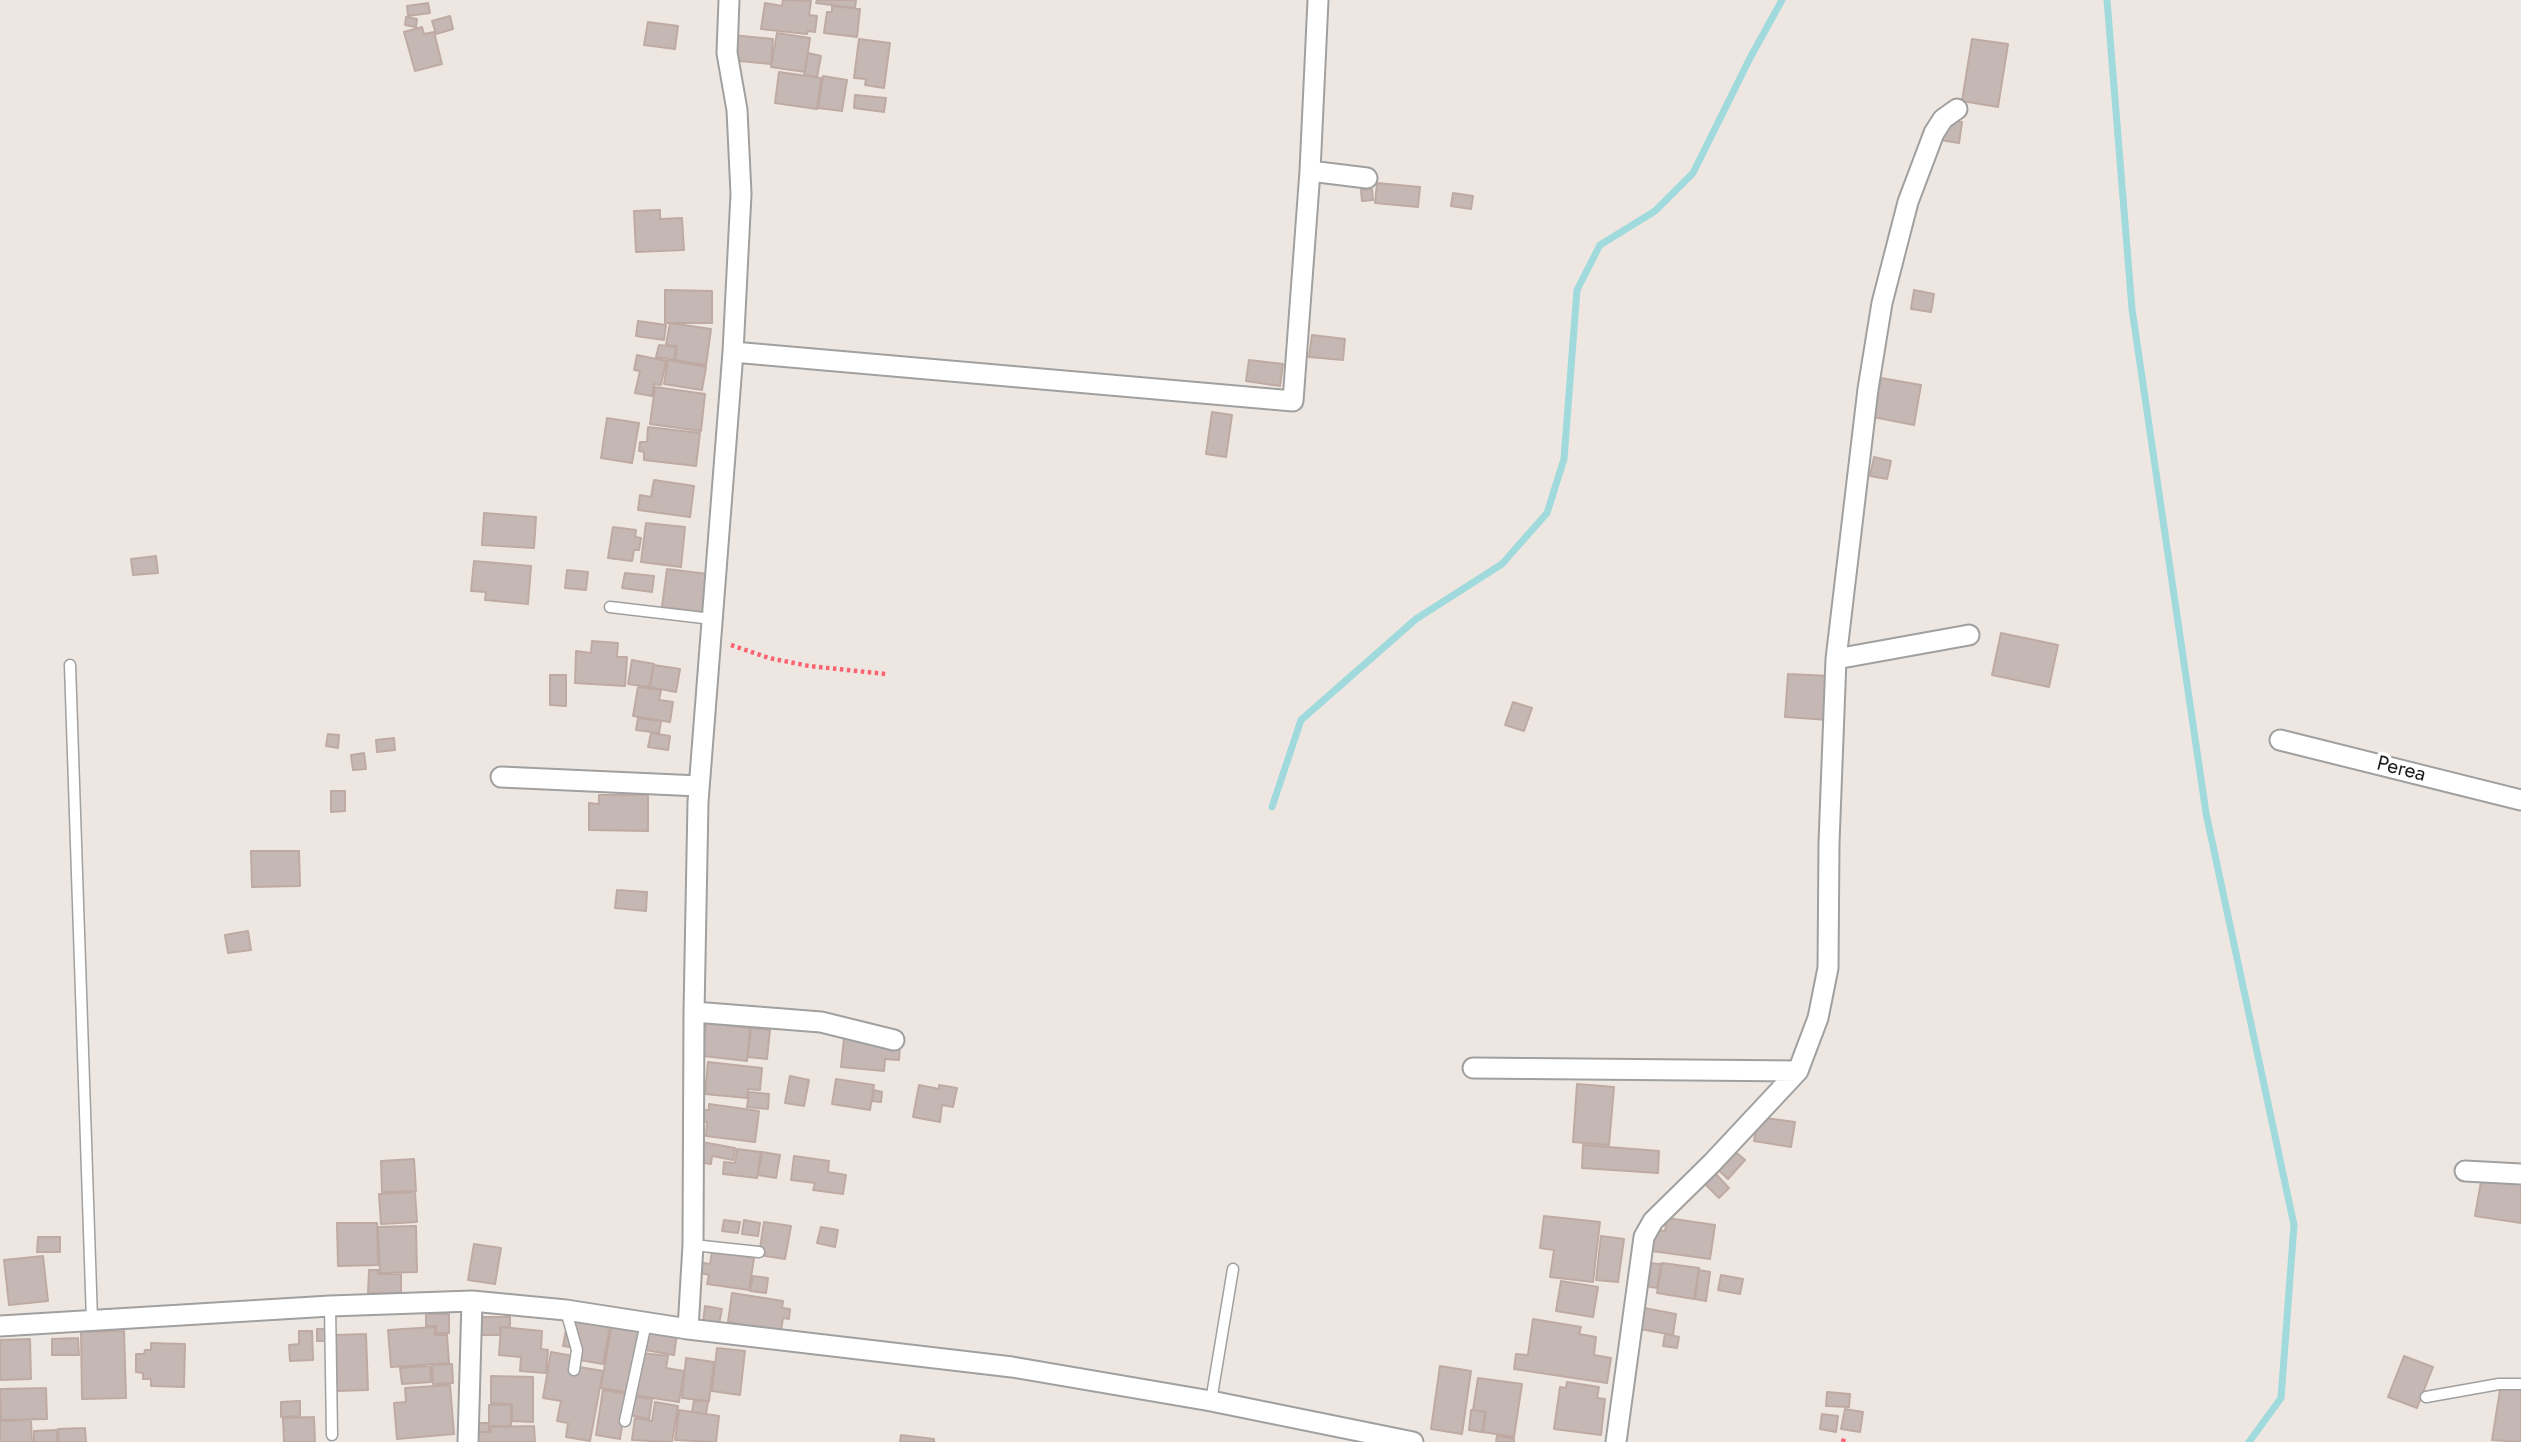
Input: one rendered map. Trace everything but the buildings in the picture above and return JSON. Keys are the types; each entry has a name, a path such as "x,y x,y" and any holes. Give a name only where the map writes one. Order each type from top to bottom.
{"street":[{"path":"688,1329 694,1245 694,1012 699,786 733,352 741,194 737,110 727,53 729,0"},
{"path":"733,352 1293,401 1310,171 1318,0"},
{"path":"1616,1442 1644,1237 1653,1221 1712,1163 1798,1071 1818,1018 1828,968 1829,843 1836,659 1868,389 1882,303 1908,202 1934,133 1943,119 1957,109"},
{"path":"1310,171 1367,178"},
{"path":"1836,659 1969,635"},
{"name":"Perea","path":"2280,740 2521,800"},
{"path":"501,778 699,786"},
{"path":"694,1012 821,1022 894,1040"},
{"path":"1473,1068 1798,1071"},
{"path":"2465,1171 2521,1174"},
{"path":"0,1326 330,1306 472,1301 566,1310 688,1329 1012,1367 1211,1401 1413,1442"},
{"path":"468,1442 472,1301"}],"lane":[{"path":"610,607 711,628"},
{"path":"70,665 92,1320"},
{"path":"694,1245 759,1252"},
{"path":"1211,1401 1233,1269"},
{"path":"330,1306 332,1435"},
{"path":"566,1310 577,1350 574,1370"},
{"path":"625,1421 646,1323"},
{"path":"2426,1397 2499,1384 2521,1384"}],"path":[{"path":"711,628 769,658 809,666 886,674"}],"waterway":[{"path":"1272,807 1301,720 1416,619 1502,564 1547,513 1564,459 1577,290 1600,245 1655,211 1693,173 1782,0"},
{"path":"2107,0 2132,309 2206,813 2294,1225 2281,1398 2249,1442"}]}
